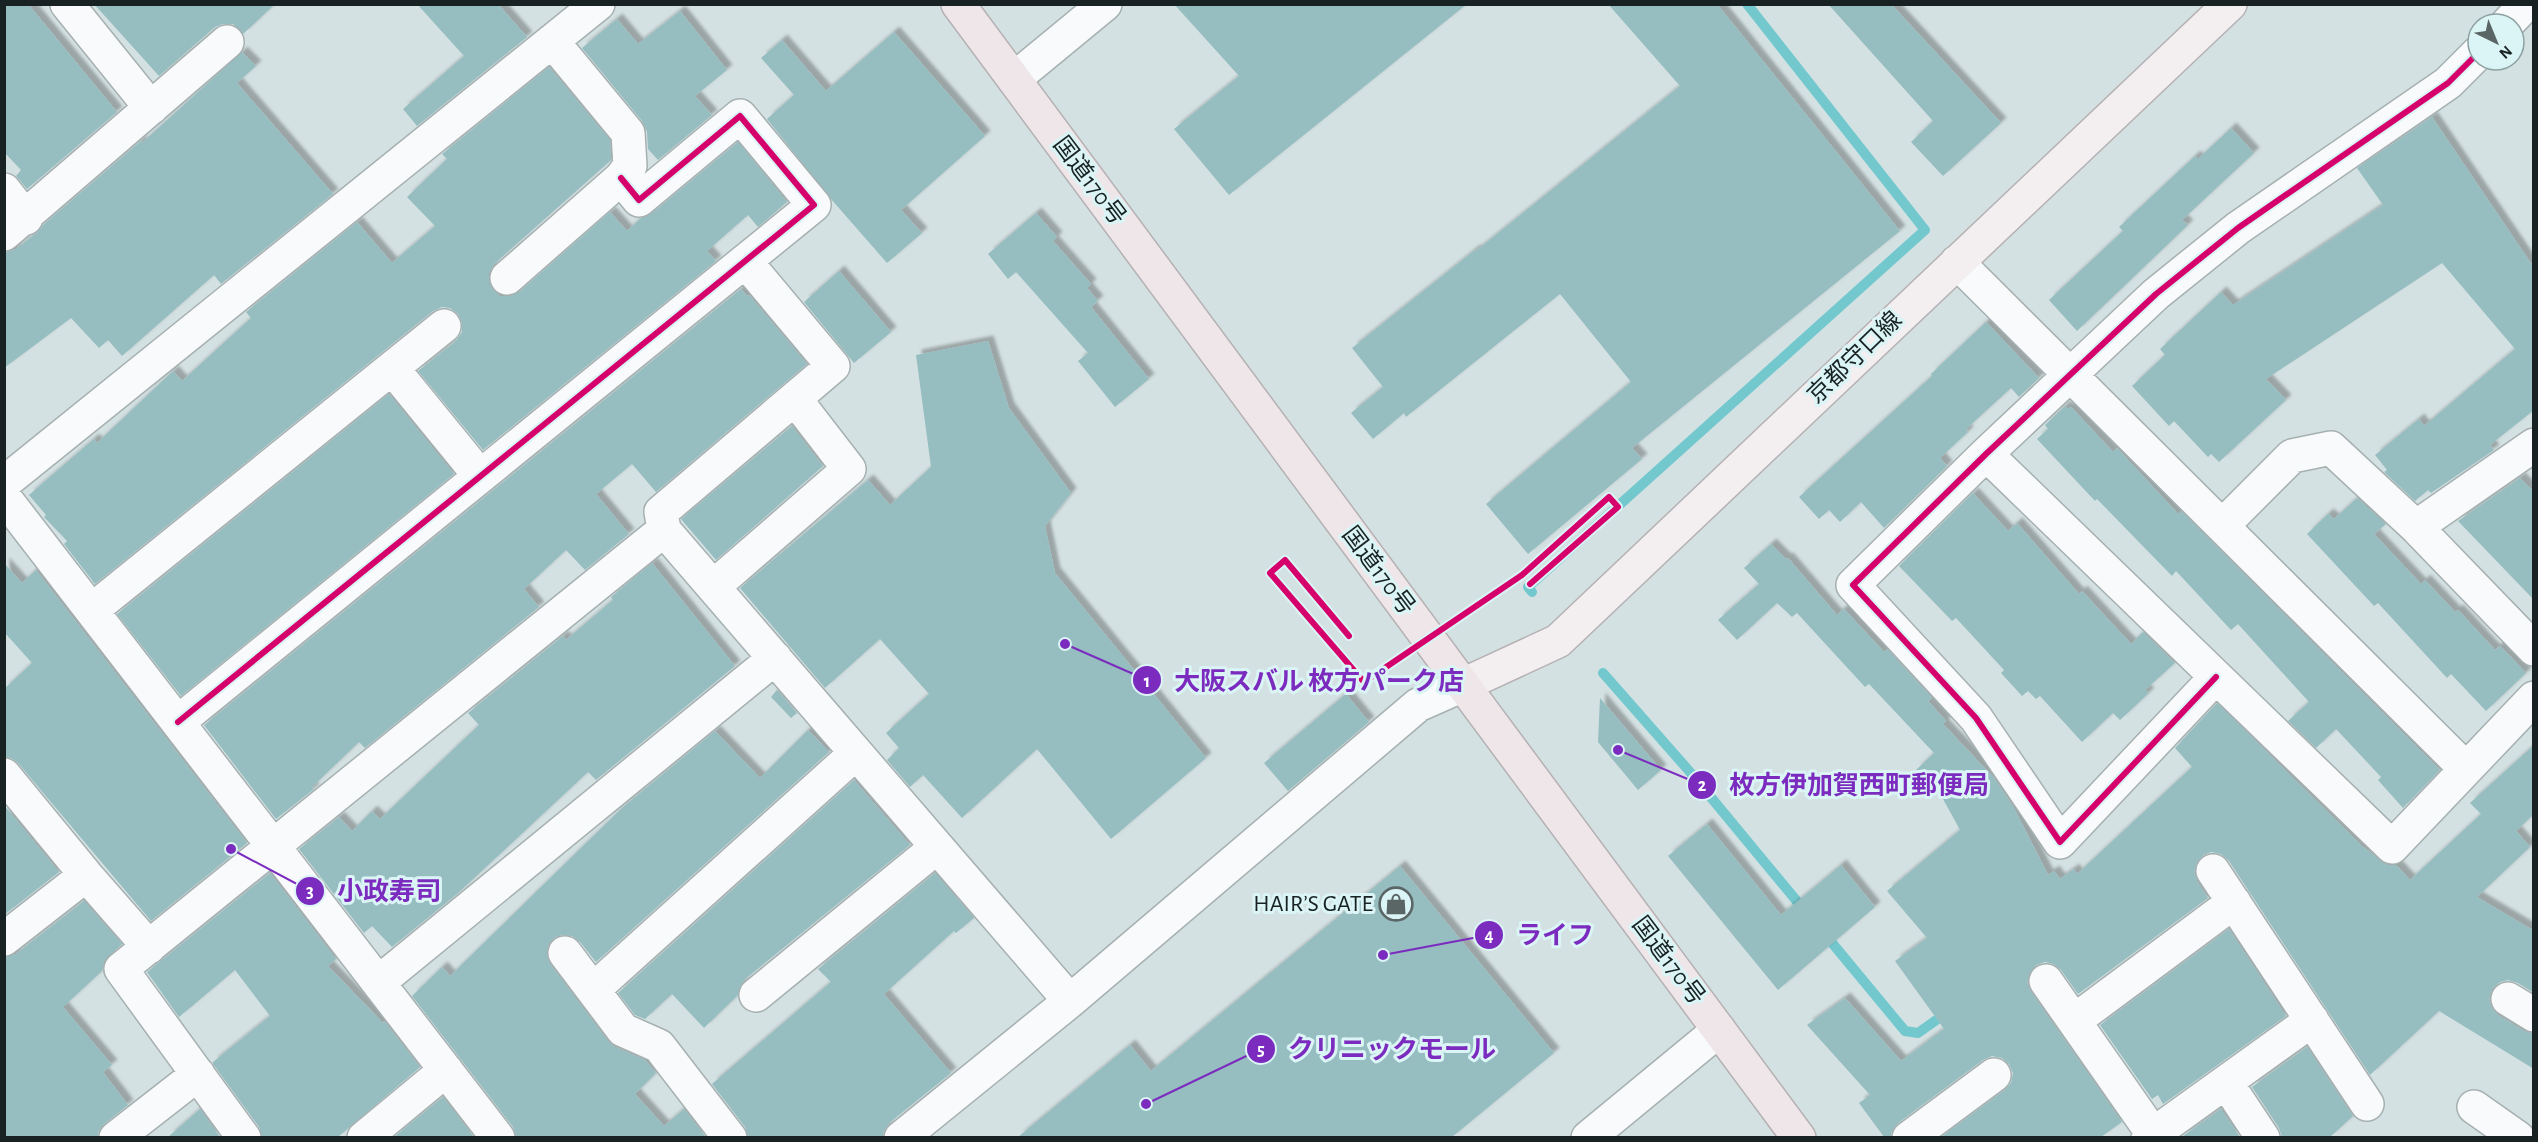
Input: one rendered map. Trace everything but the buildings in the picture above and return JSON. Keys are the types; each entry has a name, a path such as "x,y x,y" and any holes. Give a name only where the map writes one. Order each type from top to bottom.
{"highway":[{"name":"国道170号","path":"958,4 1798,1137"}],"main road":[{"name":"京都守口線","path":"1463,685 1558,641 2230,4"}],"street":[{"path":"67,4 151,108"},
{"path":"4,483 598,4"},
{"path":"1014,79 1106,4"},
{"path":"507,278 621,178 630,166 628,133 552,41"},
{"path":"4,190 15,226 227,42"},
{"path":"2216,677 2060,842 1976,718 1853,585 1986,454 2156,294 2238,228 2448,83 2466,65"},
{"path":"178,722 814,206 740,116 639,200 621,178"},
{"path":"745,261 833,366 661,512 664,530 1070,1001"},
{"path":"1957,262 2466,769"},
{"path":"92,610 444,326"},
{"path":"392,368 480,476"},
{"path":"713,586 849,469 795,399"},
{"path":"2416,527 2534,445"},
{"path":"2222,526 2292,456 2331,448 2416,527 2534,649"},
{"path":"1986,454 2392,847 2534,698"},
{"path":"4,497 498,1137"},
{"path":"244,1137 121,969 664,530"},
{"path":"379,982 775,658"},
{"path":"902,1137 1070,1001 1418,705 1463,685"},
{"path":"593,990 856,753"},
{"path":"4,775 149,947"},
{"path":"756,995 937,847"},
{"path":"2213,871 2367,1104"},
{"path":"4,939 86,875"},
{"path":"2074,1021 2234,902"},
{"path":"565,953 623,1030 658,1046 730,1137"},
{"path":"2046,981 2151,1136 2312,1020"},
{"path":"1588,1137 1719,1030"},
{"path":"364,1137 446,1070"},
{"path":"116,1137 198,1074"},
{"path":"1909,1137 1994,1076"},
{"path":"2226,1082 2263,1137"},
{"path":"2474,1107 2518,1137"}],"waterway":[{"path":"1532,592 1528,587 1925,230 1747,4"},
{"path":"1603,673 1690,772 1805,911"},
{"path":"1823,932 1905,1031 1918,1033 1949,1011"}],"cycle path":[{"path":"2216,677 2060,842 1976,718 1853,585 1986,454 2156,294 2238,228 2448,83 2466,65"},
{"path":"178,722 814,205 740,116 639,200 621,178"},
{"path":"1349,636 1285,560 1270,573 1364,682 1522,575 1609,497 1618,507 1530,584"}],"place":[{"name":"大阪スバル 枚方パーク店","path":"1065,644"},
{"name":"枚方伊加賀西町郵便局","path":"1618,750"},
{"name":"小政寿司","path":"231,849"},
{"name":"HAIR’S GATE","path":"1396,904"},
{"name":"ライフ","path":"1383,955"},
{"name":"クリニックモール","path":"1146,1104"}]}
